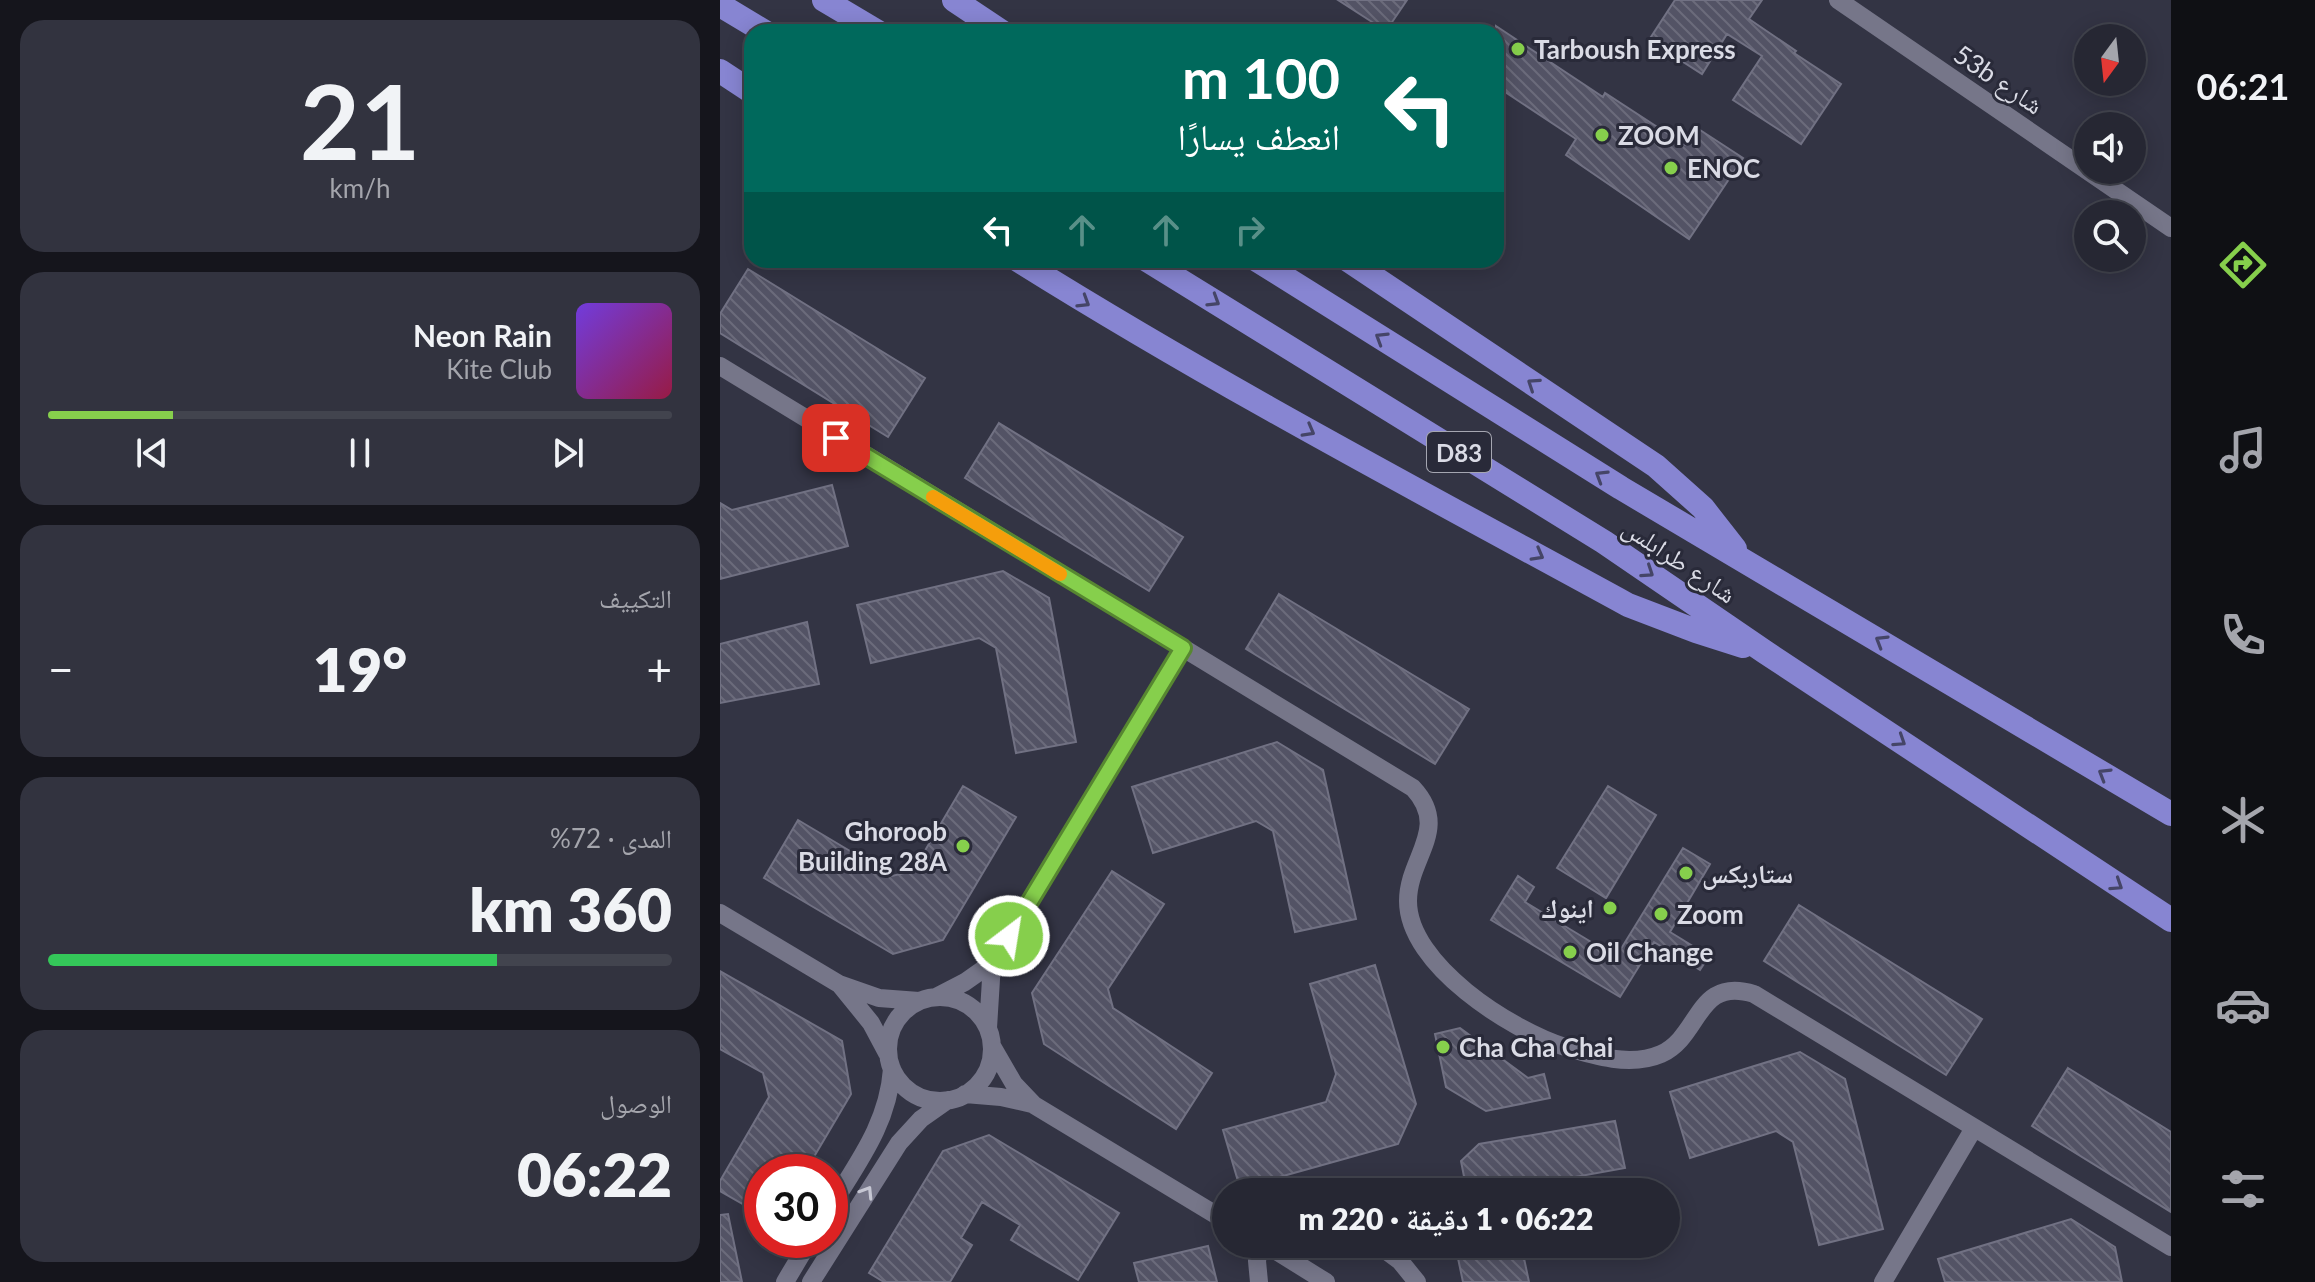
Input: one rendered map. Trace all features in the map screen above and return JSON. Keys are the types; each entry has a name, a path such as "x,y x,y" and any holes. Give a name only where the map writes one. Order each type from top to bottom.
{"highway":[{"path":"824,0 864,24"},
{"path":"954,0 990,24"},
{"path":"720,5 752,24"},
{"path":"1031,268 1209,375 1628,605 1696,631 1765,652"},
{"name":"شارع طرابلس","path":"1160,268 1604,542 2171,920"},
{"name":"شارع طرابلس","path":"1270,268 1596,473 2171,814"},
{"path":"1360,268 1656,466 1703,508 1741,558"}],"street":[{"name":"53b شارع","path":"1838,0 2171,228"},
{"path":"720,366 1413,788 1426,806 1430,827 1409,892 1408,904 1414,929 1446,972 1488,1009 1538,1037 1592,1054 1620,1060 1649,1058 1675,1045 1708,1001 1728,990 1741,990 1765,999 2171,1247"},
{"path":"848,1178 879,1125 887,1101 889,1036 895,1021 906,1009 965,982 992,963 1183,648"},
{"path":"720,913 839,984 879,998 962,1002 982,1018 1014,1084 1034,1105 1212,1213"},
{"path":"811,1282 899,1143 921,1119 977,1085 985,1074 990,1061 992,963"},
{"path":"839,984 871,1023 899,1081 908,1090 934,1100 1001,1097 1034,1105"},
{"path":"1883,1282 1974,1128"},
{"path":"785,1282 799,1258"},
{"path":"1258,1258 1259,1282"},
{"path":"1286,1258 1326,1282"},
{"path":"1396,1258 1417,1282"}],"building":[{"path":"1338,0 1407,0 1391,24 1375,24"},
{"path":"1675,0 1762,0 1749,19 1841,84 1801,144 1733,100 1762,56 1727,34 1702,74 1649,40"},
{"path":"1504,31 1603,97 1605,93 1685,145 1697,128 1743,158 1689,239 1566,155 1576,139 1504,91"},
{"path":"748,269 925,378 888,437 720,333 720,314"},
{"path":"999,423 1183,537 1149,591 965,478"},
{"path":"832,485 848,546 720,579 720,503 732,510"},
{"path":"1003,571 1049,598 1076,742 1016,753 996,648 979,638 871,663 857,605"},
{"path":"1279,594 1469,709 1435,764 1246,649"},
{"path":"807,622 819,684 720,703 720,644"},
{"path":"1277,742 1323,770 1356,919 1295,932 1273,831 1256,821 1153,853 1132,787"},
{"name":"Ghoroob Building 28A","path":"963,786 1016,817 943,940 893,954 764,878 798,820 892,876 913,871"},
{"path":"1608,786 1656,815 1606,898 1557,868"},
{"path":"1683,848 1710,864 1670,932 1709,956 1700,970 1654,942 1620,997 1491,920 1518,876 1534,887 1525,902 1616,957"},
{"path":"1112,871 1164,904 1108,989 1113,1008 1212,1073 1176,1129 1044,1044 1032,993"},
{"path":"1799,905 1982,1019 1946,1075 1764,961"},
{"path":"1375,965 1416,1104 1398,1144 1276,1178 1237,1178 1223,1130 1326,1102 1336,1074 1310,984"},
{"path":"720,971 842,1041 851,1094 816,1154 744,1154 744,1205 720,1191 720,1181 769,1097 763,1073 720,1049"},
{"path":"1460,1028 1528,1078 1544,1074 1550,1098 1486,1111 1446,1087 1435,1034"},
{"path":"1800,1052 1845,1079 1883,1229 1819,1245 1793,1142 1776,1131 1690,1158 1670,1092"},
{"path":"2068,1068 2171,1132 2171,1212 2032,1126"},
{"path":"1615,1121 1625,1168 1569,1178 1464,1178 1461,1161 1479,1144"},
{"path":"989,1135 1119,1213 1078,1280 1011,1240 1020,1225 982,1202 961,1238 972,1245 950,1282 884,1282 869,1273 943,1151"},
{"path":"728,1214 742,1282 720,1282 720,1215"},
{"path":"2071,1219 2115,1247 2122,1282 1945,1282 1938,1259"},
{"path":"1208,1246 1217,1282 1139,1282 1134,1263"},
{"path":"1458,1258 1524,1258 1529,1282 1463,1282"}],"slow traffic":[{"path":"933,497 1060,574"}],"place":[{"name":"Tarboush Express","path":"1518,49"},
{"name":"ZOOM","path":"1602,135"},
{"name":"ENOC","path":"1671,168"},
{"name":"Ghoroob Building 28A","path":"963,846"},
{"name":"ستاربكس","path":"1686,873"},
{"name":"اينوك","path":"1610,908"},
{"name":"Zoom","path":"1661,914"},
{"name":"Oil Change","path":"1570,952"},
{"name":"Cha Cha Chai","path":"1443,1047"}],"route":[{"path":"836,438 1183,648 1009,936"}]}
